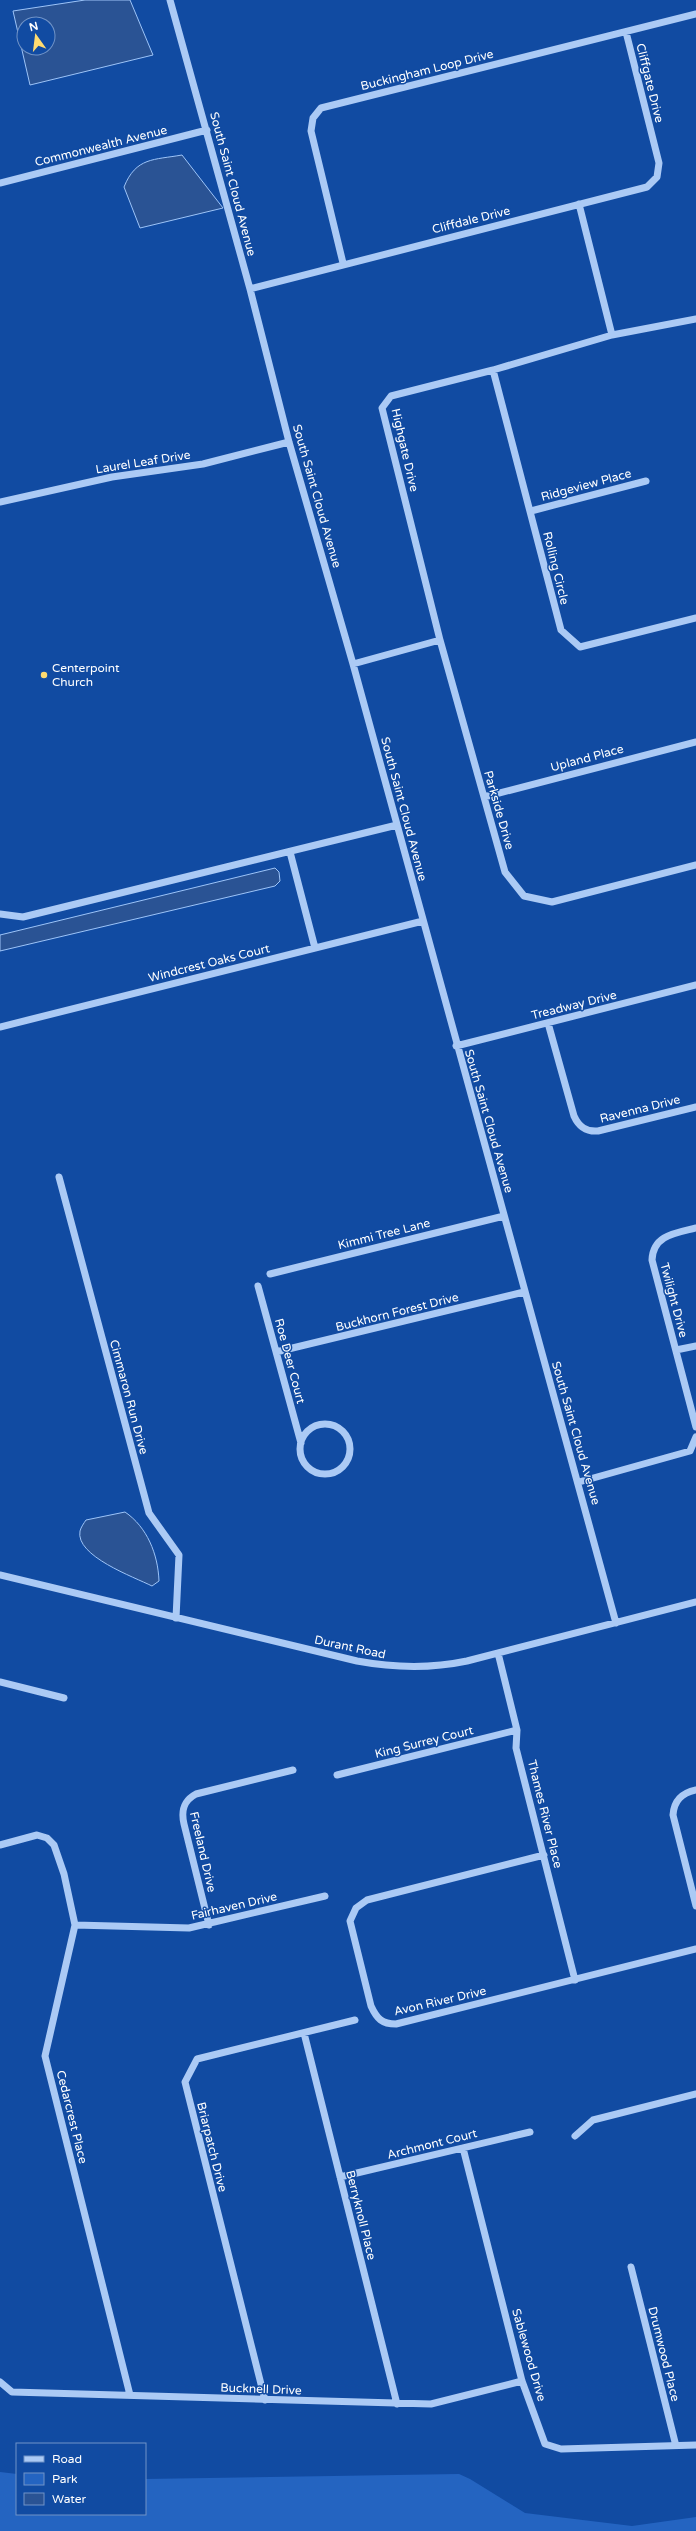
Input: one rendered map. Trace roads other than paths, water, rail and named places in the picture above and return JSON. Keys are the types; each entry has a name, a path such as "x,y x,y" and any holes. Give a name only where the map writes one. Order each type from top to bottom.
{"street":[{"name":"South Saint Cloud Avenue","path":"170,0 250,289 289,442 353,664 456,1046 524,1292 579,1482 616,1623"},
{"name":"Buckingham Loop Drive","path":"343,263 310,131 312,118 318,110 328,106 696,14"},
{"name":"Cliffgate Drive","path":"626,32 653,140"},
{"name":"Commonwealth Avenue","path":"0,183 207,130"},
{"name":"Cliffdale Drive","path":"250,289 343,263 639,190 653,183 659,170 653,140"},
{"path":"579,204 612,335"},
{"name":"Highgate Drive","path":"440,640 382,408 390,396 494,370 612,335 696,319"},
{"name":"Rolling Circle","path":"494,370 561,630 580,647 696,618"},
{"name":"Laurel Leaf Drive","path":"0,502 112,477 203,464 289,442"},
{"name":"Ridgeview Place","path":"531,511 646,481"},
{"path":"353,664 440,640"},
{"name":"Parkside Drive","path":"440,640 505,872 524,896 552,902 696,865"},
{"name":"Upland Place","path":"484,797 696,742"},
{"path":"0,914 23,917 397,825"},
{"path":"290,852 315,948"},
{"name":"Windcrest Oaks Court","path":"0,1026 423,921"},
{"name":"Treadway Drive","path":"456,1046 696,985"},
{"name":"Ravenna Drive","path":"548,1023 574,1116 580,1126 585,1130 598,1131 696,1106"},
{"name":"Cimmaron Run Drive","path":"59,1177 149,1513 179,1555 176,1618"},
{"name":"Kimmi Tree Lane","path":"270,1274 504,1216"},
{"name":"Twilight Drive","path":"696,1228 663,1238 654,1246 652,1253 654,1270 696,1428"},
{"name":"Roe Deer Court","path":"258,1286 301,1443"},
{"name":"Buckhorn Forest Drive","path":"276,1352 524,1292"},
{"path":"676,1350 696,1346"},
{"path":"329,1425 337,1427 347,1439 349,1454 341,1468 334,1473 317,1473 304,1463 300,1455 301,1443 307,1432 314,1427 329,1425"},
{"path":"579,1482 690,1451 696,1437"},
{"name":"Durant Road","path":"0,1575 357,1661 403,1668 450,1664 696,1602"},
{"name":"Thames River Place","path":"498,1653 517,1730 516,1748 575,1980"},
{"path":"0,1682 64,1698"},
{"name":"King Surrey Court","path":"337,1776 517,1730"},
{"name":"Freeland Drive","path":"209,1925 184,1824 182,1812 185,1804 196,1794 293,1770"},
{"path":"696,1790 678,1798 673,1815 696,1906"},
{"name":"Cedarcrest Place","path":"0,1844 37,1835 47,1838 54,1845 64,1874 75,1925 45,2056 130,2395"},
{"name":"Avon River Drive","path":"544,1855 367,1900 356,1908 350,1921 371,2006 377,2018 385,2024 396,2024 696,1949"},
{"name":"Fairhaven Drive","path":"75,1925 189,1928 209,1925 325,1896"},
{"name":"Briarpatch Drive","path":"265,2400 185,2082 197,2060 355,2020"},
{"name":"Berryknoll Place","path":"304,2032 397,2404"},
{"path":"575,2136 593,2120 696,2094"},
{"name":"Archmont Court","path":"340,2178 530,2132"},
{"name":"Sablewood Drive","path":"463,2148 522,2381 545,2444 561,2450 696,2445"},
{"name":"Drumwood Place","path":"631,2267 676,2446"},
{"name":"Bucknell Drive","path":"0,2382 12,2392 431,2404 522,2381"}],"water":[{"path":"85,0 130,0 153,55 30,85 23,56 56,56 56,16 16,16 16,24 13,11"},
{"path":"182,155 223,208 140,228 124,187 129,177 140,165 147,162 155,159"},
{"path":"275,868 279,872 280,881 275,886 0,951 0,935"},
{"path":"125,1512 133,1518 145,1533 154,1551 159,1581 152,1586 120,1571 96,1557 87,1549 81,1540 80,1531 86,1520"}],"place":[{"name":"Centerpoint Church","path":"44,675"}]}
